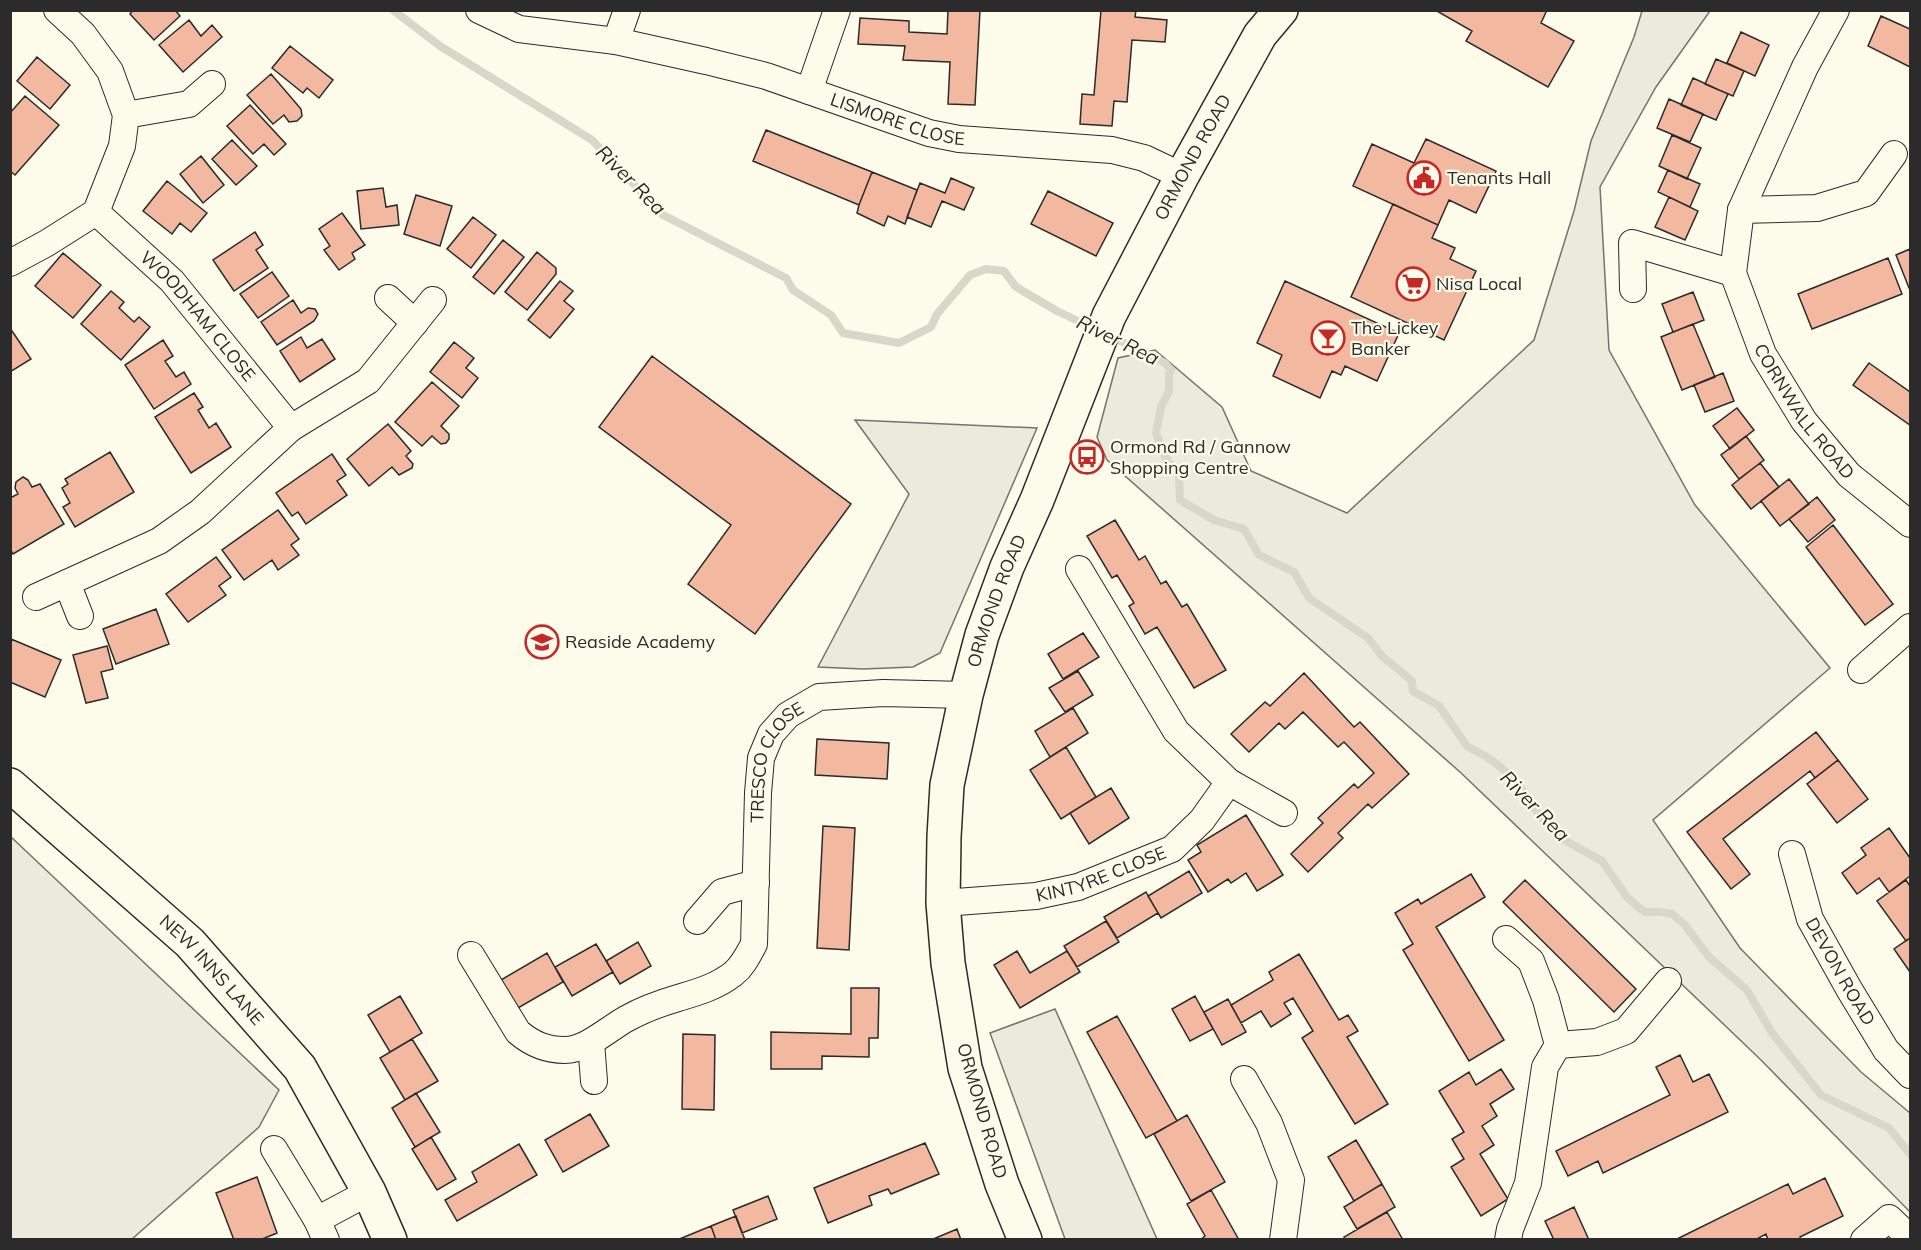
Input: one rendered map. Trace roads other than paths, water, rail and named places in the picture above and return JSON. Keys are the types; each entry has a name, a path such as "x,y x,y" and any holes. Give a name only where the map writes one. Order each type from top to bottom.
{"street":[{"path":"10,263 96,212 122,146 126,115 110,71 83,34 57,10"},
{"name":"LISMORE CLOSE","path":"479,10 519,29 616,41 755,73 929,133 959,139 1112,150 1144,158 1182,176"},
{"path":"616,41 627,10"},
{"path":"809,91 837,10"},
{"name":"ORMOND ROAD","path":"1025,1239 1002,1184 965,1068 948,963 943,903 947,784 981,635 1109,316 1182,176 1260,35 1281,10"},
{"name":"CORNWALL ROAD","path":"1836,10 1805,68 1741,210 1732,273 1763,354 1804,421 1849,475 1911,524"},
{"path":"126,115 189,104 212,84"},
{"path":"1741,210 1817,208 1866,194 1894,154"},
{"name":"WOODHAM CLOSE","path":"96,212 172,281 291,428"},
{"path":"1633,289 1632,243 1732,273"},
{"path":"388,298 415,323"},
{"path":"36,597 159,541 200,512 291,428 368,381 433,300"},
{"path":"1079,569 1176,731 1229,782 1284,813"},
{"path":"67,583 80,616"},
{"path":"1861,670 1911,627"},
{"name":"TRESCO CLOSE","path":"471,955 518,1032 529,1041 544,1048 567,1050 591,1042 627,1018 718,984 746,961 754,944 760,758 771,734 788,715 819,697 883,693 966,695"},
{"name":"KINTYRE CLOSE","path":"943,903 1036,896 1078,887 1172,849 1202,820 1229,782"},
{"name":"NEW INNS LANE","path":"10,785 190,943 285,1050 300,1068 369,1192 390,1239"},
{"name":"DEVON ROAD","path":"1792,854 1810,919 1886,1050 1911,1075"},
{"path":"697,921 722,892 756,883"},
{"path":"1506,939 1531,961 1546,1000 1558,1046 1545,1067 1528,1183 1508,1239"},
{"path":"1558,1046 1597,1042 1626,1031 1668,981"},
{"path":"591,1042 594,1081"},
{"path":"1244,1079 1269,1123 1291,1180 1283,1239"},
{"path":"274,1149 321,1230 369,1192"},
{"path":"1864,1239 1889,1218 1911,1238"}],"waterway":[{"name":"River Rea","path":"393,10 440,46 592,140 663,215 786,278 793,290 831,315 843,333 899,343 931,327 937,314 970,275 986,269 1004,271 1016,287 1057,311 1097,330"},
{"name":"River Rea","path":"1108,335 1165,363 1171,370 1169,391 1161,407 1156,433 1165,457 1179,476 1180,500 1214,520 1244,529 1259,555 1294,572 1309,598 1368,638 1382,656 1412,681 1413,691 1439,706 1467,746 1492,760 1515,780 1538,813 1559,837 1602,861 1627,897 1645,912 1672,914 1684,924 1709,957 1747,990 1772,1033 1821,1095 1889,1128 1910,1154"}],"place":[{"name":"Tenants Hall","path":"1424,178"},
{"name":"Nisa Local","path":"1413,284"},
{"name":"The Lickey Banker","path":"1328,338"},
{"name":"Ormond Rd / Gannow Shopping Centre","path":"1087,457"},
{"name":"Reaside Academy","path":"542,642"}]}
